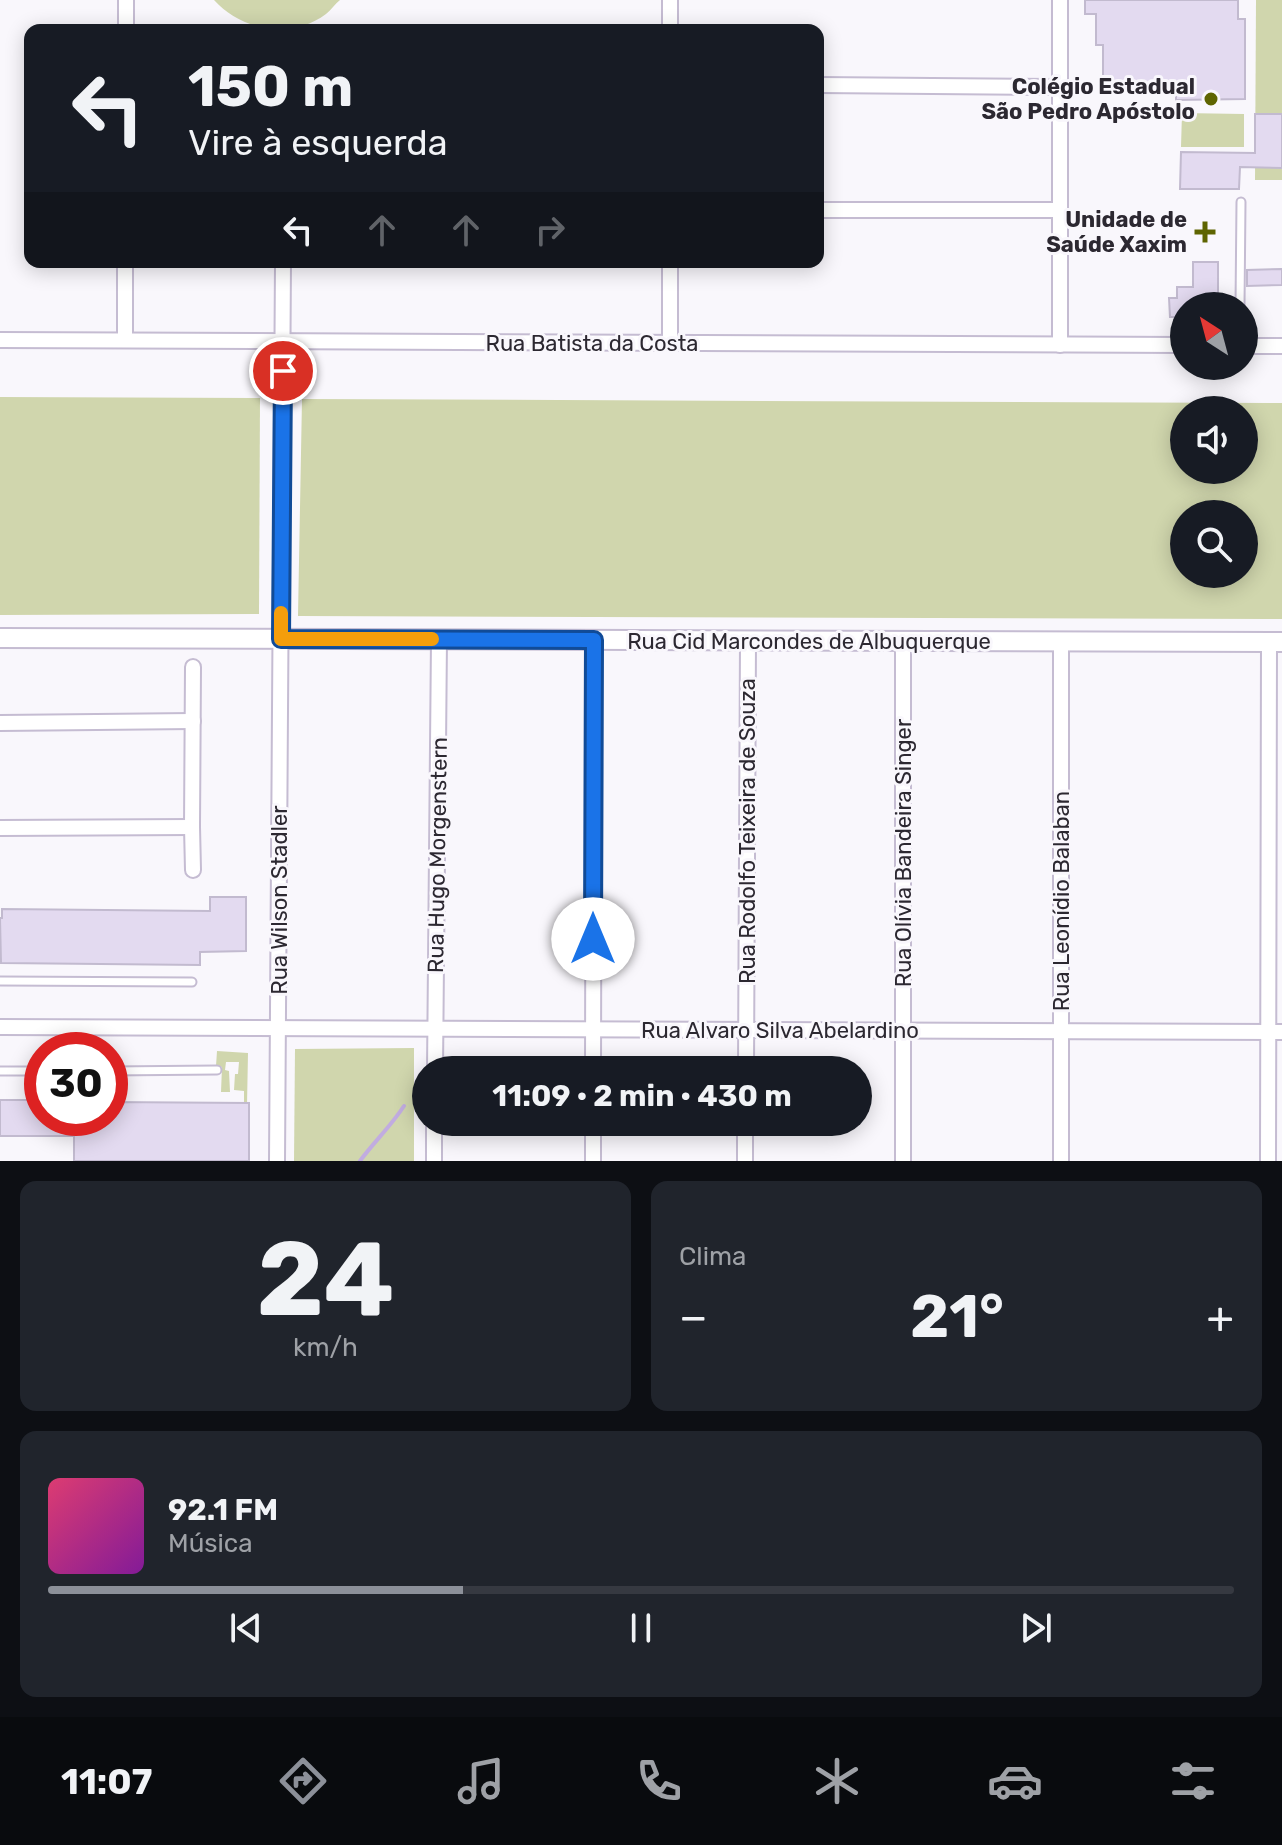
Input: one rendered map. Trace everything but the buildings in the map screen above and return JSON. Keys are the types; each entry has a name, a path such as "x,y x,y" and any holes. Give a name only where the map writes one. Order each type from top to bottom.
{"street":[{"path":"126,0 126,24"},
{"path":"670,0 670,24"},
{"path":"1060,0 1060,345"},
{"path":"824,85 1060,87"},
{"path":"824,210 1060,210"},
{"path":"125,268 125,340"},
{"name":"Rua Wilson Stadler","path":"277,1161 283,268"},
{"path":"670,268 670,343"},
{"name":"Rua Batista da Costa","path":"0,340 1170,345"},
{"path":"1258,346 1282,346"},
{"name":"Rua Cid Marcondes de Albuquerque","path":"0,638 1276,642"},
{"name":"Rua Hugo Morgenstern","path":"435,1056 439,639"},
{"path":"593,1056 594,640"},
{"name":"Rua Rodolfo Teixeira de Souza","path":"746,1056 748,640"},
{"name":"Rua Olívia Bandeira Singer","path":"903,641 903,1161"},
{"name":"Rua Leonídio Balaban","path":"1061,641 1061,1161"},
{"path":"1268,1161 1275,1032 1276,642"},
{"path":"193,667 193,870"},
{"path":"0,723 193,721"},
{"path":"0,828 192,827"},
{"name":"Rua Alvaro Silva Abelardino","path":"0,1027 1275,1032"},
{"path":"434,1136 434,1161"},
{"path":"593,1136 593,1161"},
{"path":"745,1136 745,1161"}],"lane":[{"path":"1240,292 1241,202"},
{"path":"0,981 192,982"},
{"path":"128,1071 217,1070"},
{"path":"0,1071 24,1071"}],"green space":[{"path":"214,0 340,0 326,14 306,24 250,24 225,11"},
{"path":"1256,0 1282,0 1282,180 1255,180"},
{"path":"1182,113 1244,114 1244,147 1181,147"},
{"path":"0,397 260,398 259,614 0,615"},
{"path":"302,399 1170,403 1170,484 1258,484 1258,403 1282,403 1282,619 298,616"},
{"path":"414,1048 414,1161 294,1161 295,1049"},
{"path":"217,1051 248,1053 247,1105 244,1105 244,1091 234,1090 239,1062 226,1062 230,1092 221,1092 222,1067 216,1066"}],"waterway":[{"path":"360,1161 404,1106"}],"slow traffic":[{"path":"281,613 281,639 432,639"}],"place":[{"name":"Colégio Estadual São Pedro Apóstolo","path":"1211,99"},
{"name":"Unidade de Saúde Xaxim","path":"1205,232"}],"route":[{"path":"283,371 281,639 594,640 593,939"}]}
